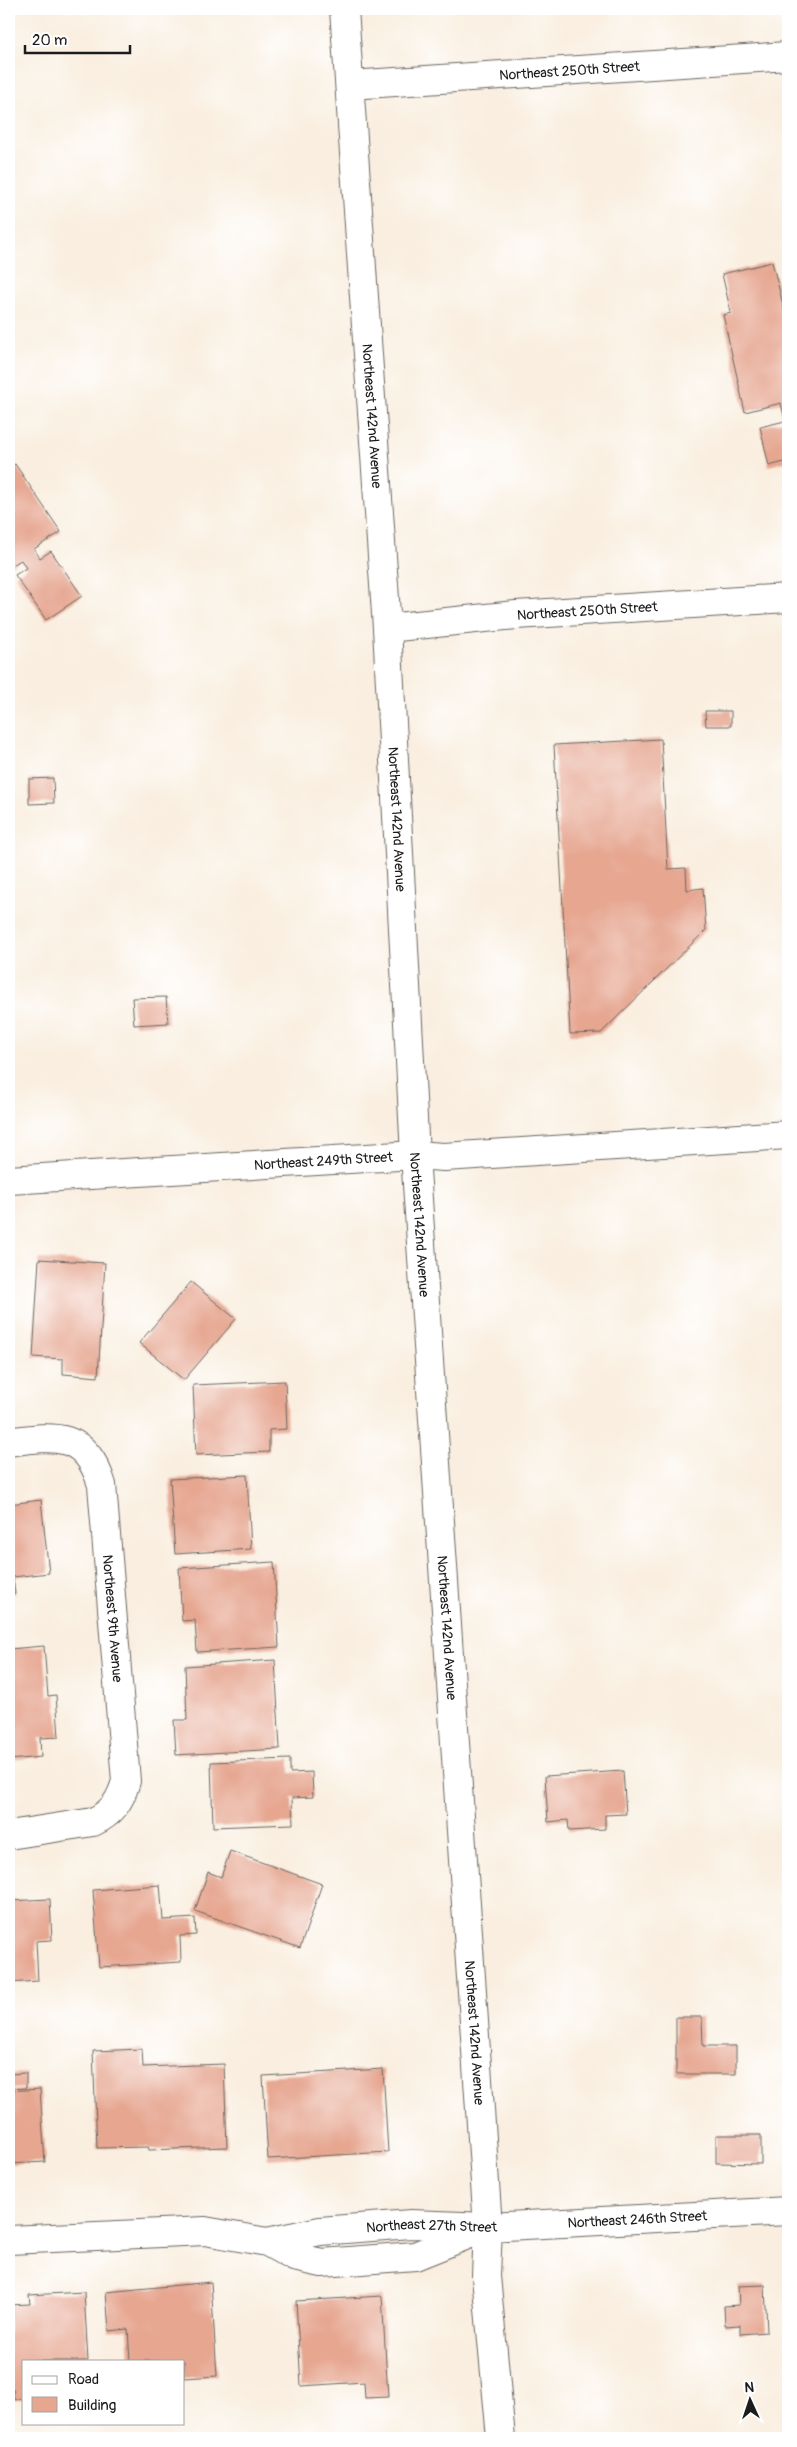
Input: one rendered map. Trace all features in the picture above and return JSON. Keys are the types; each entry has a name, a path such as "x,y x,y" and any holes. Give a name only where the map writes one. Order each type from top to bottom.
{"street":[{"name":"Northeast 142nd Avenue","path":"344,9 387,628 415,1155 488,2227 486,2276 501,2438"},
{"name":"Northeast 250th Street","path":"350,85 788,56"},
{"name":"Northeast 250th Street","path":"387,628 516,615 788,598"},
{"name":"Northeast 249th Street","path":"9,1180 415,1155 444,1157 788,1135"},
{"name":"Northeast 9th Avenue","path":"9,1442 52,1437 70,1442 86,1452 97,1467 102,1485 126,1782 116,1806 105,1816 93,1822 9,1835"},
{"name":"Northeast 246th Street","path":"488,2227 788,2211"},
{"name":"Northeast 27th Street","path":"9,2240 205,2231 267,2242 320,2231 411,2224 488,2227"}],"building":[{"path":"772,262 788,324 788,461 769,466 760,427 785,421 781,403 745,412 723,315 731,313 722,274"},
{"path":"15,464 61,532 34,549 40,558 51,551 82,596 46,620 15,575 26,568 21,560 11,566 9,563 9,468"},
{"path":"705,711 731,711 731,726 706,726"},
{"path":"661,739 668,869 686,868 687,890 703,888 706,930 601,1033 570,1034 554,745"},
{"path":"53,778 54,803 29,804 29,779"},
{"path":"166,997 168,1023 134,1025 132,998"},
{"path":"39,1259 105,1263 98,1377 63,1374 63,1359 33,1357"},
{"path":"191,1282 236,1319 184,1380 139,1343"},
{"path":"285,1381 287,1429 269,1430 269,1452 196,1455 193,1385"},
{"path":"247,1475 251,1549 175,1554 170,1479"},
{"path":"41,1500 49,1573 13,1577 15,1594 9,1594 9,1504"},
{"path":"274,1562 279,1647 197,1652 195,1620 182,1621 179,1568"},
{"path":"44,1646 48,1696 56,1695 59,1737 40,1738 41,1757 9,1760 9,1649"},
{"path":"275,1660 280,1749 176,1755 174,1720 187,1720 185,1666"},
{"path":"290,1759 290,1773 312,1772 313,1797 292,1798 293,1824 213,1827 211,1762"},
{"path":"623,1771 626,1814 605,1815 605,1829 569,1831 568,1820 548,1822 545,1776"},
{"path":"230,1851 322,1884 300,1948 195,1911 208,1872 221,1877"},
{"path":"160,1885 163,1920 195,1918 196,1935 180,1936 181,1962 99,1967 93,1890"},
{"path":"50,1899 52,1940 36,1941 38,1981 9,1983 9,1901"},
{"path":"676,2017 702,2017 703,2046 736,2046 736,2074 676,2074"},
{"path":"142,2049 143,2067 224,2064 227,2147 149,2150 148,2147 97,2148 93,2051"},
{"path":"383,2069 388,2152 268,2159 263,2076"},
{"path":"26,2073 26,2088 9,2089 9,2074"},
{"path":"40,2089 45,2162 9,2164 9,2091"},
{"path":"716,2135 761,2135 761,2164 716,2163"},
{"path":"211,2282 217,2376 185,2378 185,2360 130,2360 128,2329 109,2331 106,2292"},
{"path":"765,2285 767,2332 740,2334 740,2325 725,2326 724,2306 739,2305 738,2286"},
{"path":"84,2292 88,2360 22,2360 22,2399 14,2400 13,2389 9,2390 9,2305 30,2304 29,2295"},
{"path":"382,2296 388,2397 365,2398 364,2382 301,2386 296,2301"}]}
